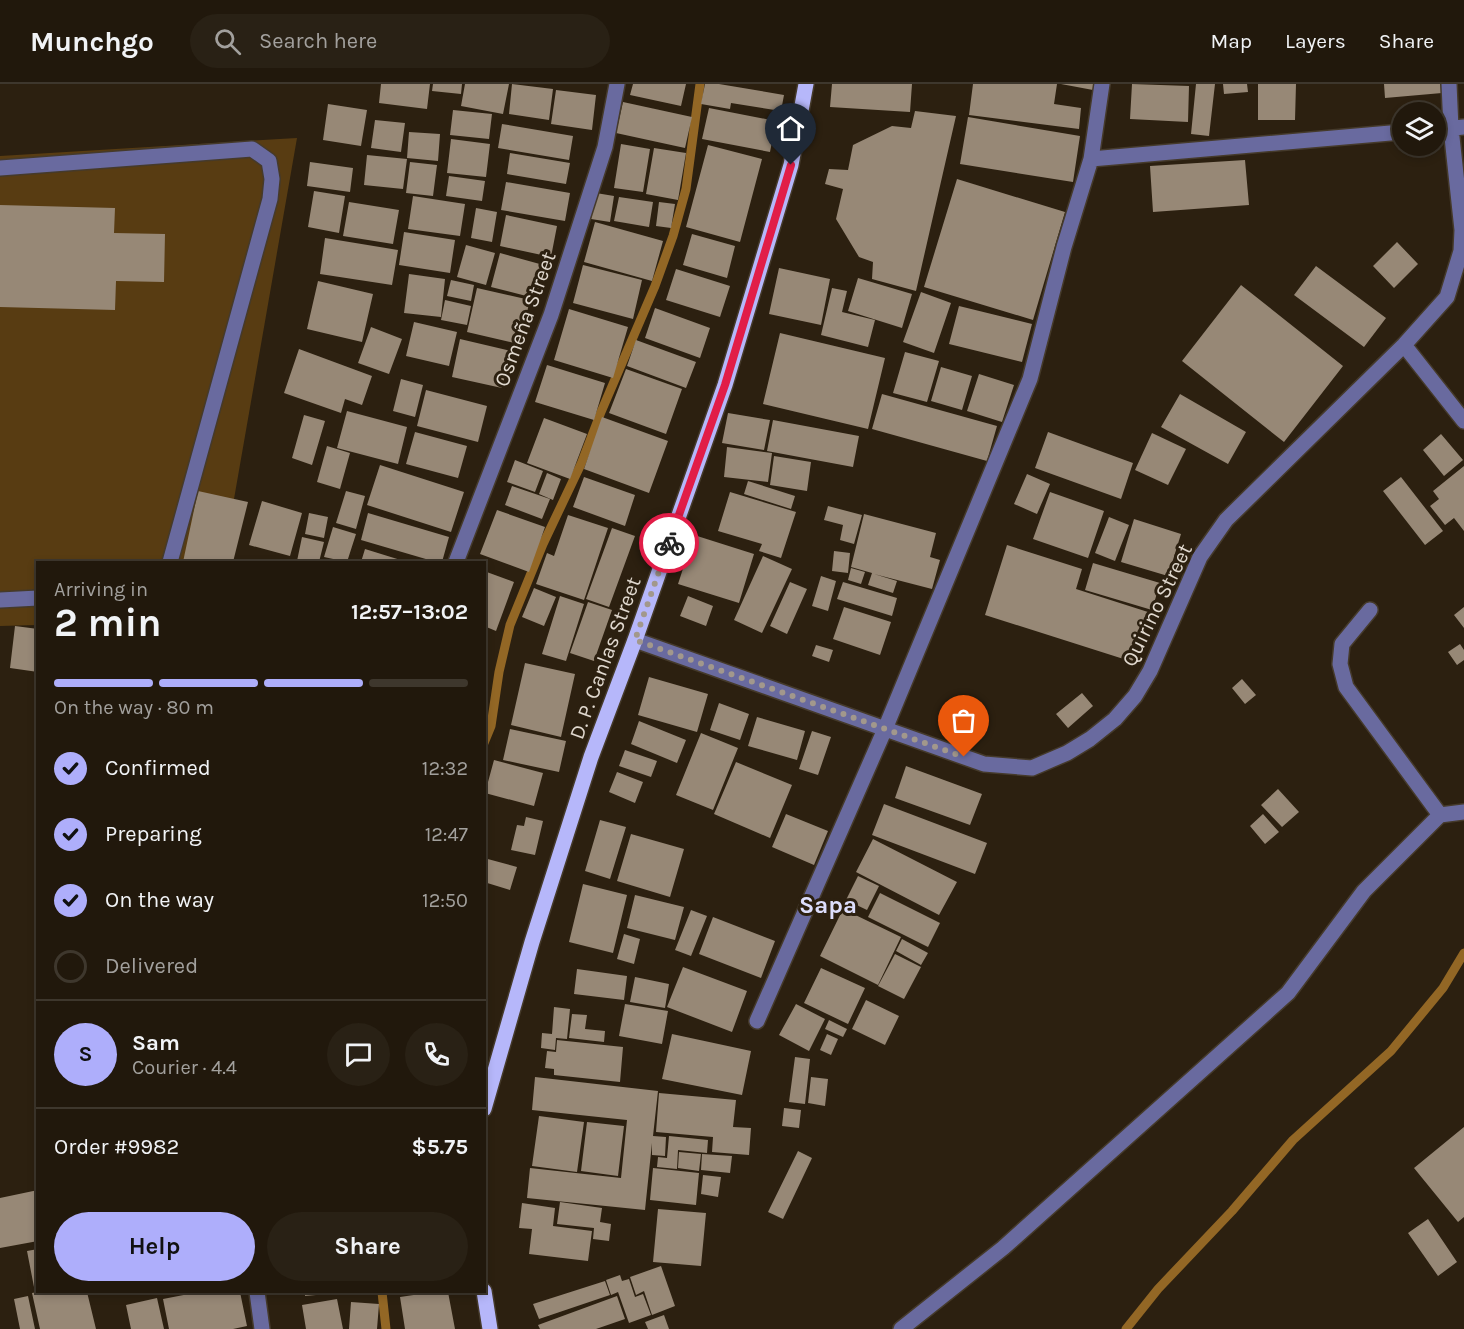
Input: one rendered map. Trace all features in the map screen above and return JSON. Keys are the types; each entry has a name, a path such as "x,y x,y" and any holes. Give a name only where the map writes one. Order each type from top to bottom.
{"main road":[{"name":"D. P. Canlas Street","path":"486,1102 535,931 591,757 725,385 791,165 806,84"},
{"path":"484,1293 490,1329"}],"street":[{"name":"Osmeña Street","path":"456,561 551,315 605,147 616,84"},
{"path":"757,1021 885,729 1029,379 1064,248 1091,159 1102,84"},
{"name":"Quirino Street","path":"635,640 984,764 1032,768 1067,753 1090,739 1115,719 1135,696 1150,671 1200,557 1226,520 1404,345 1447,297 1461,251 1461,230 1450,128 1449,84"},
{"path":"1091,159 1392,133"},
{"path":"0,168 252,149 269,161 272,179 270,199 170,561"},
{"path":"1404,345 1464,421"},
{"path":"0,600 36,598"},
{"path":"1370,609 1342,644 1340,664 1346,687 1440,815"},
{"path":"902,1329 1004,1248 1287,993 1364,891 1440,815 1464,812"},
{"path":"257,1293 262,1329"}],"shaded area":[{"path":"297,138 223,561 36,561 36,625 0,626 0,156"}],"building":[{"path":"381,84 430,84 427,109 379,103"},
{"path":"433,84 462,84 461,94 432,91"},
{"path":"465,84 509,84 503,114 461,106"},
{"path":"512,84 553,89 549,120 509,114"},
{"path":"633,84 686,84 681,106 630,95"},
{"path":"705,84 719,84 784,95 781,111 731,103 730,109 701,104"},
{"path":"832,84 912,84 910,112 830,107"},
{"path":"973,84 1057,84 1054,104 1081,108 1079,129 969,115"},
{"path":"1061,84 1094,84 1093,90"},
{"path":"1132,84 1189,86 1188,122 1130,119"},
{"path":"1196,84 1215,84 1209,136 1191,134"},
{"path":"1223,84 1247,84 1248,92 1224,94"},
{"path":"1258,84 1296,84 1295,120 1258,120"},
{"path":"1384,84 1441,84 1442,93 1385,98"},
{"path":"556,90 596,95 592,130 551,124"},
{"path":"623,102 692,117 685,148 616,133"},
{"path":"328,104 367,110 361,146 323,140"},
{"path":"709,108 776,121 770,152 702,139"},
{"path":"453,110 492,114 489,139 450,135"},
{"path":"915,111 956,116 916,291 872,279 873,262 859,257 836,219 843,189 825,184 829,169 848,170 853,145 892,126 911,128"},
{"path":"968,117 1080,136 1073,182 960,164"},
{"path":"375,120 405,123 401,152 371,148"},
{"path":"502,124 573,136 569,160 498,148"},
{"path":"409,132 440,134 438,161 407,158"},
{"path":"451,139 490,144 486,177 447,173"},
{"path":"621,144 650,149 643,192 614,188"},
{"path":"708,145 762,159 740,242 686,227"},
{"path":"654,148 686,153 678,200 646,194"},
{"path":"510,153 570,163 566,184 507,174"},
{"path":"367,155 407,159 403,189 364,185"},
{"path":"1245,160 1249,205 1153,212 1150,166"},
{"path":"310,162 353,168 350,192 307,186"},
{"path":"410,162 437,165 433,196 406,193"},
{"path":"449,176 485,181 482,201 446,196"},
{"path":"957,179 1065,212 1033,320 924,287"},
{"path":"506,182 570,193 565,221 501,210"},
{"path":"314,191 345,196 339,233 308,227"},
{"path":"596,193 614,196 610,222 591,219"},
{"path":"413,196 465,204 460,236 408,229"},
{"path":"619,197 653,202 649,227 614,221"},
{"path":"349,202 399,210 393,244 343,236"},
{"path":"659,202 675,204 671,228 656,226"},
{"path":"0,205 115,208 114,233 165,234 164,282 116,281 115,310 0,307"},
{"path":"476,208 497,212 492,242 471,238"},
{"path":"506,215 557,226 551,257 500,246"},
{"path":"595,222 663,241 652,281 584,262"},
{"path":"404,232 455,240 450,273 399,265"},
{"path":"692,234 735,246 727,278 683,265"},
{"path":"325,238 398,250 392,285 320,274"},
{"path":"1397,242 1418,264 1394,288 1373,266"},
{"path":"466,245 495,253 486,285 457,277"},
{"path":"500,253 547,266 538,299 491,287"},
{"path":"583,265 642,280 633,319 573,303"},
{"path":"1316,266 1386,318 1364,347 1294,295"},
{"path":"779,268 830,279 821,325 769,314"},
{"path":"676,269 730,286 720,317 666,300"},
{"path":"409,274 445,279 441,317 404,313"},
{"path":"858,278 912,294 902,328 848,311"},
{"path":"451,280 474,285 471,301 447,296"},
{"path":"318,281 373,294 362,342 307,329"},
{"path":"1241,285 1343,366 1284,442 1182,361"},
{"path":"477,288 530,300 519,344 467,332"},
{"path":"832,288 847,291 842,312 875,320 868,347 821,335"},
{"path":"921,292 951,303 934,353 903,342"},
{"path":"445,300 471,306 467,325 441,320"},
{"path":"959,306 1032,324 1022,362 949,344"},
{"path":"655,308 710,328 700,358 645,338"},
{"path":"569,309 628,327 613,378 554,360"},
{"path":"414,322 457,332 449,366 406,356"},
{"path":"371,327 402,339 389,374 358,363"},
{"path":"780,333 885,358 868,429 763,404"},
{"path":"460,339 511,351 502,388 452,377"},
{"path":"636,340 696,362 686,388 627,366"},
{"path":"299,349 372,376 362,405 345,399 341,413 284,393"},
{"path":"905,352 939,361 927,402 893,393"},
{"path":"547,365 605,383 594,420 535,402"},
{"path":"941,367 972,376 962,410 931,401"},
{"path":"626,369 682,389 666,434 609,413"},
{"path":"979,374 1014,385 1002,422 967,411"},
{"path":"401,379 423,385 415,417 393,411"},
{"path":"426,390 487,406 478,442 417,426"},
{"path":"882,394 997,426 987,461 872,429"},
{"path":"1180,394 1246,432 1228,464 1161,427"},
{"path":"347,411 407,427 398,464 337,448"},
{"path":"728,413 770,420 764,450 722,443"},
{"path":"304,415 325,421 312,465 292,458"},
{"path":"602,417 668,441 649,493 584,469"},
{"path":"544,418 587,434 570,479 527,463"},
{"path":"773,420 859,436 853,467 767,451"},
{"path":"415,432 467,446 458,478 406,464"},
{"path":"1048,432 1133,463 1121,499 1035,468"},
{"path":"1152,433 1186,449 1168,485 1135,470"},
{"path":"1441,434 1463,460 1444,476 1423,450"},
{"path":"327,446 350,453 340,489 317,482"},
{"path":"727,447 772,453 768,482 724,477"},
{"path":"774,456 811,462 807,491 770,485"},
{"path":"515,460 543,471 535,492 507,482"},
{"path":"380,465 464,492 451,532 367,505"},
{"path":"1464,466 1464,531 1454,518 1445,525 1430,506 1439,499 1433,491"},
{"path":"547,473 561,479 553,500 539,494"},
{"path":"1027,474 1050,484 1037,514 1014,504"},
{"path":"584,477 635,495 625,526 573,507"},
{"path":"1401,477 1443,531 1425,545 1383,491"},
{"path":"748,481 795,496 791,509 744,494"},
{"path":"512,486 550,499 542,519 505,505"},
{"path":"198,491 248,502 233,561 183,561"},
{"path":"346,491 365,496 356,529 336,523"},
{"path":"730,492 796,512 781,558 759,551 762,544 718,531"},
{"path":"1050,492 1104,511 1088,558 1033,539"},
{"path":"262,501 302,513 290,556 249,545"},
{"path":"828,506 862,515 854,544 840,540 843,525 824,520"},
{"path":"497,510 545,527 529,572 480,554"},
{"path":"309,513 328,517 324,538 305,534"},
{"path":"368,513 449,537 442,561 433,561 361,540"},
{"path":"864,514 936,533 930,557 940,560 932,589 874,574 897,581 893,593 868,585 872,573 851,567"},
{"path":"568,515 608,528 584,600 536,584 547,553 554,556"},
{"path":"1109,517 1129,525 1115,561 1095,553"},
{"path":"1134,519 1181,534 1168,576 1121,562"},
{"path":"333,527 356,534 347,561 324,557"},
{"path":"612,528 635,536 609,607 586,599"},
{"path":"694,535 754,554 739,603 678,584"},
{"path":"302,537 324,542 319,561 297,561"},
{"path":"1007,545 1082,569 1076,589 1148,612 1133,662 985,615"},
{"path":"365,549 404,561 361,561"},
{"path":"834,551 850,553 848,573 832,571"},
{"path":"763,556 792,569 762,633 734,620"},
{"path":"1093,563 1160,583 1152,610 1085,590"},
{"path":"851,568 865,572 861,584 848,580"},
{"path":"486,572 514,582 496,631 486,627"},
{"path":"821,576 836,581 828,611 812,606"},
{"path":"790,582 807,589 787,634 770,626"},
{"path":"843,582 897,598 892,616 837,599"},
{"path":"534,588 556,597 544,626 522,617"},
{"path":"560,596 584,604 566,661 542,654"},
{"path":"688,596 713,606 706,626 680,616"},
{"path":"588,602 612,610 594,661 570,653"},
{"path":"844,607 891,622 880,655 833,639"},
{"path":"1464,607 1464,628 1454,615"},
{"path":"15,626 36,629 36,672 10,668"},
{"path":"1460,644 1464,650 1464,660 1457,665 1448,652"},
{"path":"816,645 833,650 829,662 812,656"},
{"path":"525,663 575,674 561,737 511,725"},
{"path":"649,677 708,694 697,732 638,715"},
{"path":"1242,679 1256,695 1245,704 1232,688"},
{"path":"1082,693 1093,706 1068,728 1056,714"},
{"path":"719,703 749,714 740,740 710,730"},
{"path":"757,717 805,731 797,760 748,746"},
{"path":"639,721 686,740 677,763 631,744"},
{"path":"510,729 566,741 559,772 503,760"},
{"path":"812,731 831,737 818,775 799,769"},
{"path":"701,733 738,748 713,810 676,795"},
{"path":"625,750 657,761 651,777 619,766"},
{"path":"494,760 543,773 534,806 486,793"},
{"path":"736,762 792,785 770,838 714,814"},
{"path":"906,766 982,794 970,825 895,798"},
{"path":"617,772 643,782 635,803 609,792"},
{"path":"1278,789 1299,812 1282,827 1261,805"},
{"path":"884,804 987,843 975,874 872,835"},
{"path":"786,814 828,831 814,865 772,847"},
{"path":"1263,814 1279,832 1265,844 1250,826"},
{"path":"526,817 543,821 535,855 511,850 517,825 524,826"},
{"path":"600,820 626,827 610,879 585,871"},
{"path":"631,834 684,849 670,897 617,881"},
{"path":"873,839 957,882 939,915 856,872"},
{"path":"486,859 517,867 510,890 486,883"},
{"path":"858,876 879,886 867,910 846,900"},
{"path":"583,884 627,895 613,953 569,942"},
{"path":"880,893 940,923 928,947 868,917"},
{"path":"635,895 684,907 675,940 627,928"},
{"path":"843,909 901,937 878,985 820,956"},
{"path":"691,910 707,916 691,956 675,950"},
{"path":"713,917 775,941 761,978 699,954"},
{"path":"624,934 640,939 634,964 617,959"},
{"path":"902,939 928,953 921,965 896,951"},
{"path":"895,954 921,967 904,999 878,986"},
{"path":"683,967 747,991 732,1032 667,1007"},
{"path":"821,968 865,988 848,1024 804,1003"},
{"path":"577,969 627,976 624,1000 574,994"},
{"path":"635,977 669,984 665,1008 630,1002"},
{"path":"866,1000 899,1016 885,1045 852,1029"},
{"path":"625,1004 668,1011 662,1044 619,1036"},
{"path":"796,1004 825,1019 809,1051 779,1035"},
{"path":"554,1007 570,1009 567,1039 556,1038 555,1050 541,1048 542,1033 552,1034"},
{"path":"572,1014 587,1015 585,1029 605,1031 604,1042 569,1038"},
{"path":"829,1020 847,1029 843,1037 825,1029"},
{"path":"672,1034 751,1051 742,1095 662,1079"},
{"path":"827,1034 838,1039 831,1055 820,1050"},
{"path":"557,1040 623,1047 620,1082 554,1075 554,1069 545,1068 547,1051 556,1052"},
{"path":"795,1057 810,1059 805,1104 789,1102"},
{"path":"535,1077 658,1091 653,1136 666,1137 665,1156 652,1155 652,1143 645,1210 527,1198 530,1168 621,1178 627,1120 532,1110"},
{"path":"811,1077 828,1079 825,1106 808,1103"},
{"path":"659,1093 736,1100 733,1127 751,1128 749,1155 712,1152 713,1137 656,1132"},
{"path":"784,1108 801,1110 799,1128 782,1126"},
{"path":"539,1116 584,1122 577,1172 532,1166"},
{"path":"587,1122 624,1126 618,1176 581,1171"},
{"path":"1464,1127 1464,1217 1458,1222 1414,1168"},
{"path":"669,1136 708,1140 707,1153 678,1150 677,1169 657,1167 658,1157 667,1158"},
{"path":"798,1151 812,1158 783,1219 768,1212"},
{"path":"679,1152 701,1154 699,1171 678,1168"},
{"path":"702,1154 732,1156 730,1173 701,1170"},
{"path":"653,1168 699,1173 696,1205 650,1200"},
{"path":"703,1175 721,1177 718,1197 701,1194"},
{"path":"36,1190 36,1241 0,1248 0,1198"},
{"path":"560,1202 602,1208 600,1222 611,1224 609,1241 593,1239 594,1228 557,1224"},
{"path":"522,1203 555,1208 553,1226 592,1231 588,1261 529,1254 532,1229 519,1228"},
{"path":"658,1209 706,1213 701,1266 653,1262"},
{"path":"1428,1219 1457,1262 1438,1276 1408,1233"},
{"path":"36,1249 36,1286 34,1287 27,1251"},
{"path":"661,1266 675,1306 652,1315 644,1291 636,1295 630,1277"},
{"path":"620,1275 622,1281 629,1279 635,1297 643,1294 651,1315 629,1323 618,1292 611,1295 606,1280"},
{"path":"605,1281 610,1295 539,1319 533,1304"},
{"path":"32,1293 87,1293 96,1329 40,1329"},
{"path":"194,1293 240,1293 247,1326 233,1329 169,1329 163,1299"},
{"path":"305,1293 338,1293 305,1296"},
{"path":"448,1293 455,1329 405,1329 400,1297"},
{"path":"28,1296 35,1329 20,1329 14,1299"},
{"path":"617,1296 625,1319 596,1329 540,1329 538,1325"},
{"path":"157,1298 164,1329 131,1329 126,1305"},
{"path":"337,1299 343,1329 306,1329 302,1305"},
{"path":"351,1302 379,1304 377,1329 349,1329"},
{"path":"664,1315 669,1329 648,1329 645,1322"}],"waterway":[{"path":"486,738 491,726 499,672 510,625 543,544 581,464 655,286 673,236 686,189 700,84"},
{"path":"1126,1329 1158,1289 1232,1211 1293,1140 1391,1051 1443,988 1464,953"},
{"path":"382,1293 386,1329"}],"way so far":[{"path":"669,543 635,640 964,757"}],"district":[{"name":"Sapa","path":"828,905"}],"route":[{"path":"669,543 725,385 791,165"}]}
